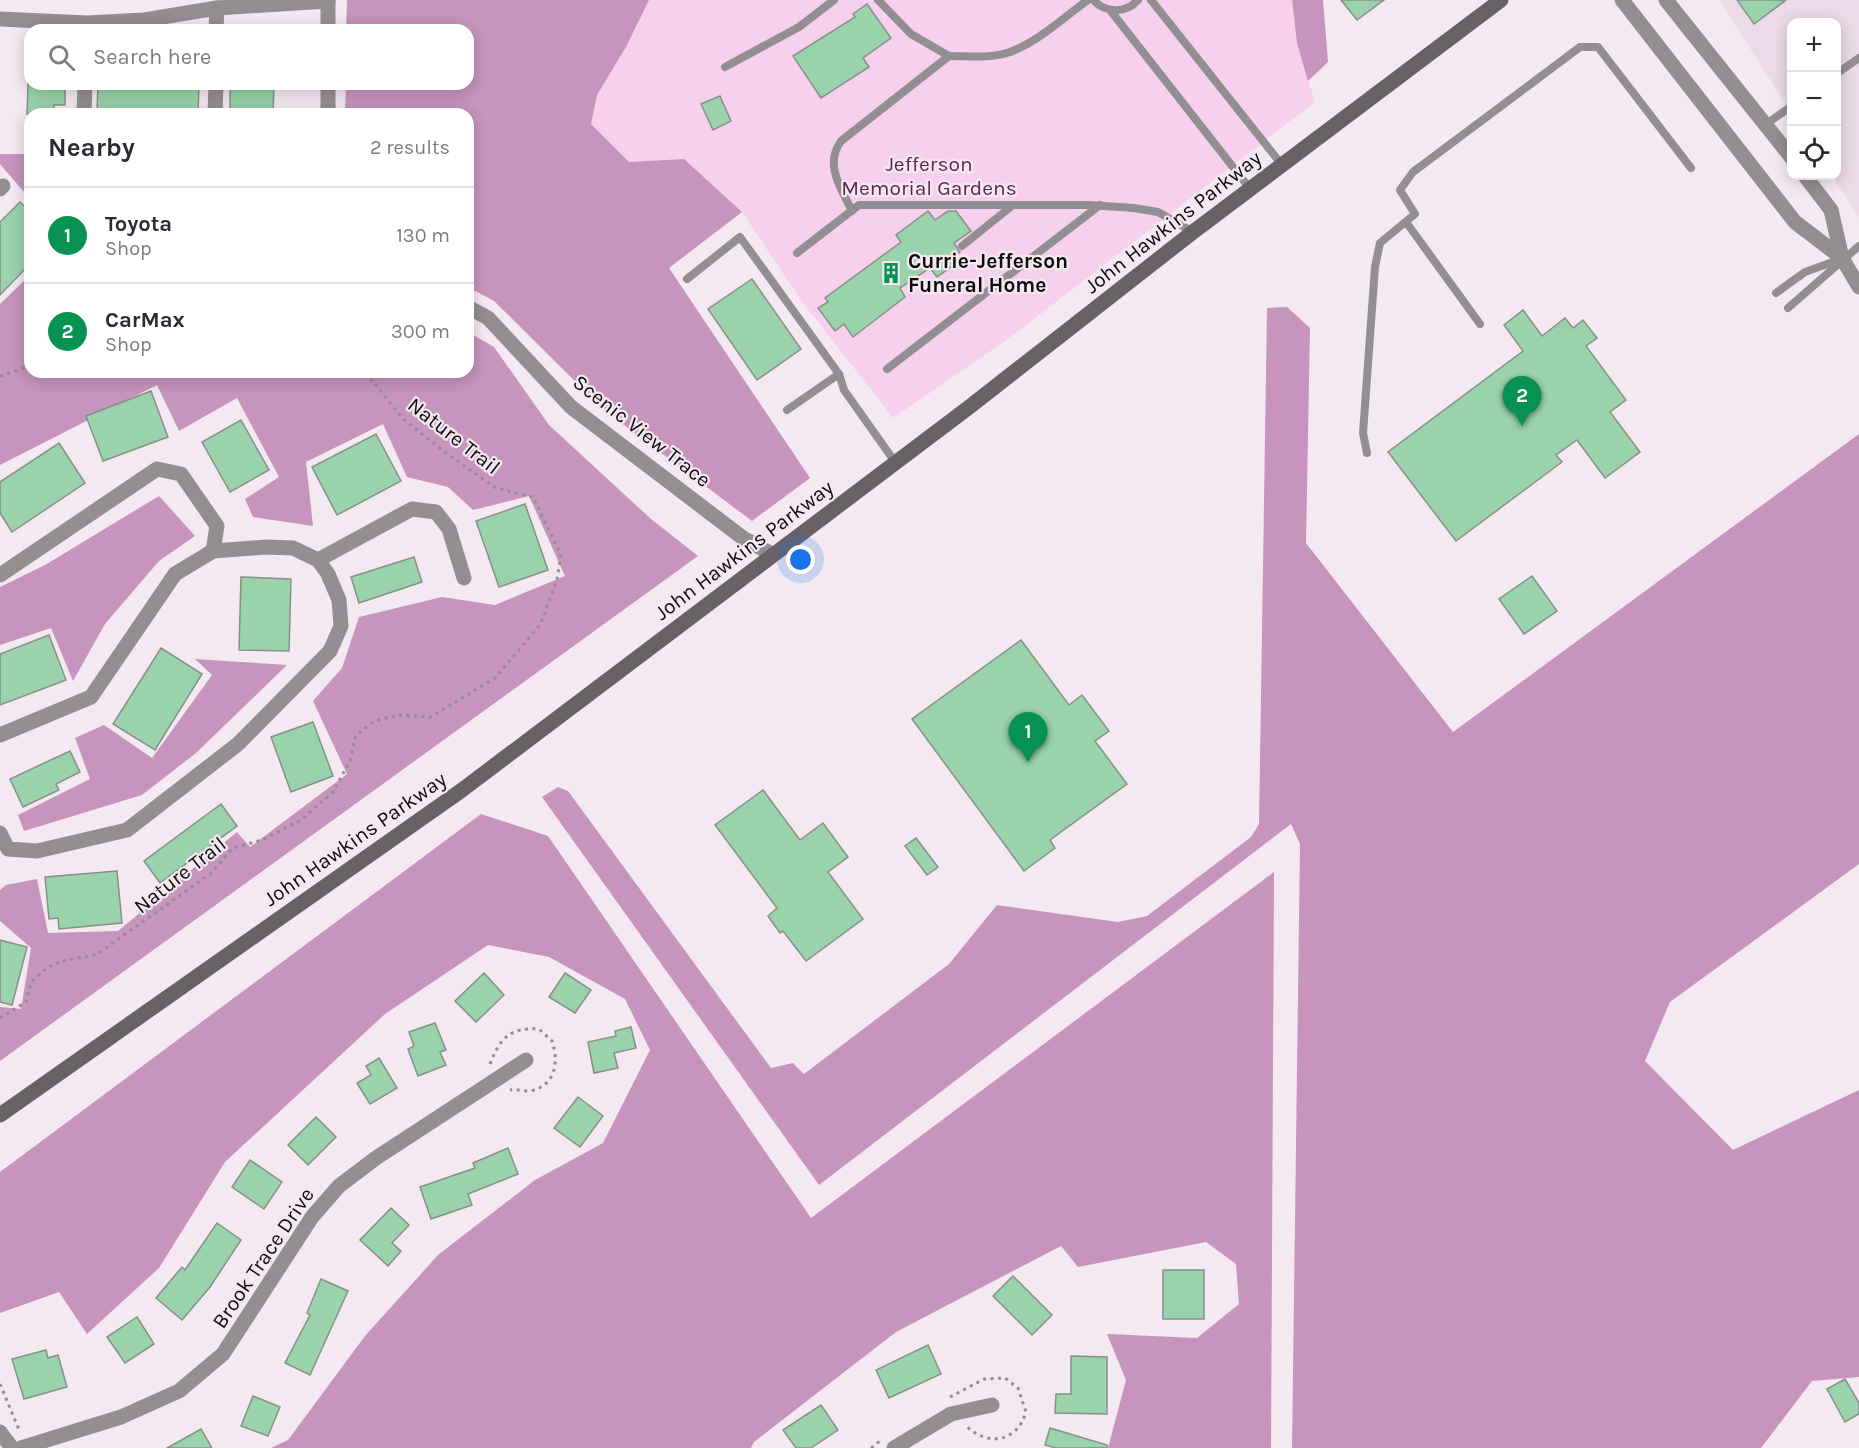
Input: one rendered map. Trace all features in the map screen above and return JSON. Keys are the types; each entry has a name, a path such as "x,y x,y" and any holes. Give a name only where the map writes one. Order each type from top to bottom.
{"main road":[{"name":"John Hawkins Parkway","path":"0,1116 462,790 968,408 1193,232 1501,0"}],"street":[{"path":"1622,0 1795,222 1842,258"},
{"path":"1665,0 1787,153"},
{"path":"106,24 217,8 328,1 328,24"},
{"path":"216,24 217,8"},
{"path":"0,20 58,24"},
{"path":"84,108 85,90"},
{"path":"215,108 216,90"},
{"path":"328,90 328,108"},
{"path":"1808,180 1831,210 1842,258 1859,287"},
{"name":"Scenic View Trace","path":"474,310 488,318 571,406 743,538 772,554"},
{"path":"0,575 157,470 181,474 211,517 217,526 213,551"},
{"path":"318,560 412,509 436,512 449,529 464,578"},
{"path":"0,735 91,697 175,574 213,551 266,546 293,548 318,560 339,600 341,626 330,651 238,744 127,830 4,855 0,833"},
{"name":"Brook Trace Drive","path":"21,1448 121,1417 179,1391 223,1353 312,1218 339,1186 376,1158 526,1060"},
{"path":"894,1448 951,1414 992,1405"}],"lane":[{"path":"725,67 799,27 834,0"},
{"path":"878,0 910,34 949,56 980,57 1010,52 1027,44 1088,0"},
{"path":"1093,0 1110,10 1251,190"},
{"path":"1110,10 1127,8 1138,0"},
{"path":"1151,0 1282,165"},
{"path":"1367,453 1363,434 1375,267 1380,243 1415,214 1400,190 1413,172 1580,47 1598,47 1691,168"},
{"path":"852,211 834,171 835,149 841,141 949,56"},
{"path":"1839,72 1859,57"},
{"path":"1766,124 1787,109"},
{"path":"962,246 1013,205"},
{"path":"797,253 859,206 1100,206 1158,212 1193,232"},
{"path":"887,369 1100,206"},
{"path":"1406,222 1480,324"},
{"path":"687,279 740,237 839,374 844,390 895,462"},
{"path":"1788,308 1815,287 1842,258 1859,246"},
{"path":"1776,293 1805,272 1842,258"},
{"path":"787,410 839,374"}],"path":[{"path":"0,376 24,368"},
{"name":"Nature Trail","path":"0,1018 26,1002 31,982 47,968 62,961 96,955 210,874 233,848 262,840 301,820 333,792 350,761 356,735 375,721 398,715 431,717 465,698 495,678 540,625 557,580 561,555 533,497 496,488 446,453 402,418 371,378"},
{"path":"0,1384 21,1434 6,1440"}],"shaded area":[{"path":"347,0 649,0 626,47 597,95 591,124 629,162 684,159 742,212 669,268 810,478 752,521 604,410 494,301 474,290 474,108 345,108 346,90 474,90 474,24 346,24"},
{"path":"1292,0 1323,0 1328,62 1308,81 1297,43"},
{"path":"1719,0 1859,0 1859,217 1835,180 1841,180 1841,18 1787,18 1787,106"},
{"path":"0,154 24,154 24,192 0,164"},
{"path":"24,281 24,378 474,378 474,335 494,347 549,425 651,519 698,556 0,1061 0,1007 21,1009 31,948 0,921 0,890 6,885 37,879 48,933 118,931 237,832 250,847 347,774 313,701 342,668 359,617 442,597 495,605 565,576 529,496 473,510 448,487 407,477 383,424 306,462 313,526 253,517 245,499 279,477 237,398 179,431 157,385 0,465 0,304"},
{"path":"1287,307 1310,328 1306,543 1453,732 1859,434 1859,864 1670,1002 1645,1061 1733,1150 1859,1090 1859,1377 1812,1381 1761,1448 1292,1448 1300,844 1291,824 819,1185 542,797 558,787 568,791 771,1068 793,1063 804,1074 949,964 997,905 1118,922 1147,916 1251,837 1259,824 1267,308"},
{"path":"159,496 195,536 159,561 105,624 73,681 51,628 0,645 0,587 45,565"},
{"path":"195,659 287,665 196,753 142,795 24,831 18,815 90,779 75,738 104,725 152,758 212,675"},
{"path":"481,814 548,836 811,1218 1274,872 1271,1448 1108,1448 1126,1380 1107,1334 1197,1338 1239,1304 1236,1264 1206,1242 1078,1267 1061,1246 896,1332 754,1442 751,1448 271,1448 288,1440 365,1336 438,1255 535,1180 603,1143 650,1050 625,999 549,957 488,945 385,1014 225,1162 159,1268 87,1334 59,1292 0,1313 0,1172"}],"green space":[{"name":"Jefferson Memorial Gardens","path":"649,0 1292,0 1297,43 1315,102 1008,339 893,418 800,299 742,212 684,159 629,162 591,124 597,95 626,47"}],"building":[{"path":"1341,0 1384,0 1357,20"},
{"path":"1737,0 1786,0 1754,24"},
{"path":"867,4 891,38 863,58 869,67 821,98 793,56 855,17 853,14"},
{"path":"28,90 65,90 65,105 54,105 54,108 27,108"},
{"path":"98,90 199,90 198,108 97,108"},
{"path":"230,90 274,90 273,108 230,108"},
{"path":"720,96 731,121 713,130 701,104"},
{"path":"20,202 24,206 24,270 0,295 0,222"},
{"name":"Currie-Jefferson Funeral Home","path":"928,211 935,220 948,211 956,211 971,231 954,243 960,252 954,256 958,262 937,277 930,268 900,288 905,297 853,337 844,324 835,331 818,308 828,302 825,298 901,242 896,235"},
{"path":"752,279 801,349 757,380 708,309"},
{"path":"1523,310 1542,336 1565,318 1573,328 1583,320 1597,338 1586,346 1626,400 1610,412 1640,452 1605,478 1577,440 1556,455 1562,462 1456,541 1388,452 1523,351 1504,325"},
{"path":"151,391 168,437 103,461 86,416"},
{"path":"241,420 269,470 230,492 202,442"},
{"path":"376,434 401,481 337,515 312,467"},
{"path":"59,443 85,483 12,532 0,513 0,482"},
{"path":"525,504 548,570 499,587 476,521"},
{"path":"414,557 422,582 359,603 351,577"},
{"path":"1532,576 1557,611 1524,634 1499,599"},
{"path":"241,577 291,579 289,651 239,650"},
{"path":"49,635 66,680 0,705 0,654"},
{"path":"1021,640 1069,705 1082,695 1109,731 1095,741 1127,784 1050,840 1055,848 1024,871 912,719"},
{"path":"161,648 202,674 155,750 113,724"},
{"path":"313,722 333,776 291,792 271,737"},
{"path":"70,751 80,772 56,784 59,790 23,807 10,779"},
{"path":"763,790 800,840 823,823 848,857 828,872 863,919 806,961 768,916 777,908 715,825"},
{"path":"221,804 237,826 160,883 144,861"},
{"path":"916,838 938,867 927,875 905,846"},
{"path":"117,871 122,923 59,929 58,918 49,919 45,877"},
{"path":"0,940 27,947 12,1005 0,1002"},
{"path":"484,973 504,995 476,1022 455,1001"},
{"path":"565,973 591,990 575,1013 549,997"},
{"path":"435,1023 446,1050 440,1052 446,1065 418,1076 408,1049 414,1046 409,1032"},
{"path":"631,1027 636,1048 614,1053 618,1068 594,1073 588,1042 616,1036 615,1031"},
{"path":"379,1058 397,1088 370,1104 357,1083 371,1075 366,1066"},
{"path":"578,1097 603,1116 580,1147 554,1128"},
{"path":"316,1117 336,1137 308,1165 288,1145"},
{"path":"508,1148 518,1174 468,1194 472,1205 431,1219 420,1187 475,1168 473,1163"},
{"path":"250,1160 282,1182 264,1209 232,1187"},
{"path":"391,1208 409,1225 392,1243 401,1251 388,1266 360,1240"},
{"path":"217,1223 241,1240 210,1287 182,1320 156,1298 182,1267 185,1270"},
{"path":"1163,1270 1204,1270 1204,1319 1163,1319"},
{"path":"1013,1276 1052,1315 1032,1335 993,1296"},
{"path":"321,1279 348,1291 310,1375 285,1363 310,1315 307,1313"},
{"path":"137,1317 154,1344 125,1363 107,1337"},
{"path":"928,1345 941,1374 889,1398 876,1370"},
{"path":"46,1350 48,1358 58,1355 67,1387 24,1399 12,1359"},
{"path":"1071,1356 1107,1357 1107,1414 1055,1413 1056,1394 1071,1394"},
{"path":"1845,1379 1859,1403 1859,1414 1845,1422 1827,1389"},
{"path":"253,1396 280,1407 268,1436 241,1426"},
{"path":"821,1405 838,1430 811,1448 796,1448 783,1430"},
{"path":"1050,1428 1107,1445 1107,1448 1056,1448 1045,1445"},
{"path":"201,1429 212,1448 167,1448"}],"place":[{"name":"Currie-Jefferson Funeral Home","path":"891,273"},
{"name":"CarMax","path":"1522,426"},
{"name":"Toyota","path":"1028,762"}]}
